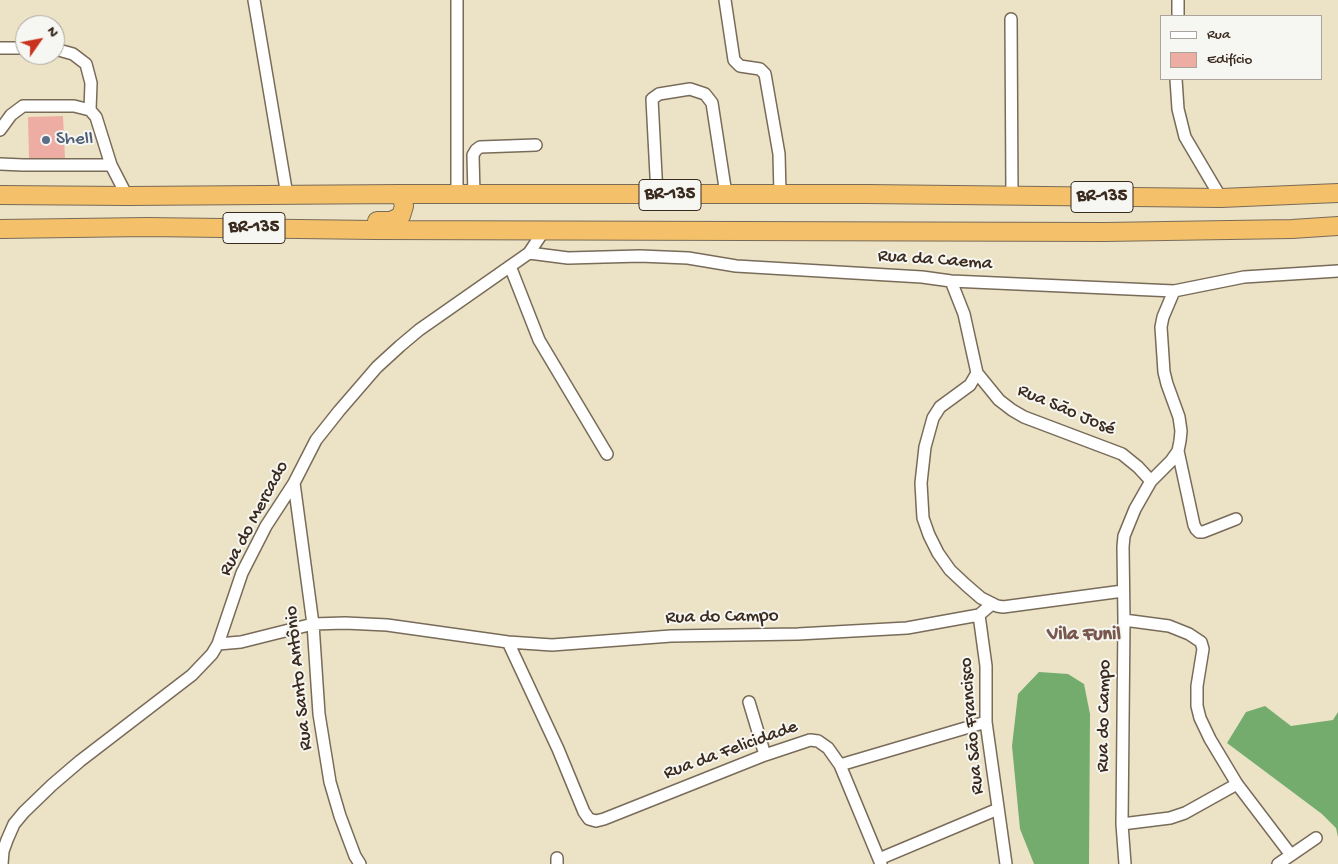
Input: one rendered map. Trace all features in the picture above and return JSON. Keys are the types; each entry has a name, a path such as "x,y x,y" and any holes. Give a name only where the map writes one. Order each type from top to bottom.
{"highway":[{"name":"BR-135","path":"0,195 780,194 1221,198 1338,193"},
{"path":"147,227 240,219 385,222 401,216 404,206 400,194"},
{"name":"BR-135","path":"0,229 147,227 1104,232 1292,229 1338,226"}],"street":[{"path":"254,0 287,195"},
{"path":"457,0 465,195"},
{"path":"724,0 734,60 740,66 760,69 765,74 779,154 780,194"},
{"path":"1178,0 1178,15"},
{"path":"1011,19 1012,196"},
{"path":"0,48 15,48"},
{"path":"65,52 73,54 86,64 91,83 90,110"},
{"path":"1176,80 1178,109 1185,137 1221,198"},
{"path":"656,195 652,99 659,94 690,89 705,94 712,103 726,194"},
{"path":"0,130 11,116 23,106 74,106 90,110 96,117 111,165 127,196"},
{"path":"465,195 473,155 476,150 480,148 536,145"},
{"path":"0,164 111,165"},
{"path":"508,229 516,232 523,238 529,252"},
{"name":"Rua do Mercado","path":"2,864 3,851 14,824 52,784 80,760 192,675 212,654 218,644 242,573 266,526 294,483 316,440 339,411 378,367 419,330 529,252 545,229"},
{"name":"Rua da Caema","path":"529,252 568,258 640,256 688,258 736,266 922,277 951,281 1174,291 1244,277 1338,271"},
{"path":"510,266 540,340 607,454"},
{"name":"Rua São José","path":"951,281 964,314 978,374 999,400 1024,417 1122,454 1151,481"},
{"path":"1174,291 1163,317 1161,327 1164,372 1179,417 1181,431 1178,451 1194,525 1196,529 1203,532 1236,519"},
{"path":"978,374 970,385 940,407 933,418 924,447 920,499 923,518 929,536 943,561 950,570 981,598 1003,607 1123,591"},
{"name":"Rua do Campo","path":"1124,864 1122,824 1124,536 1135,509 1151,481 1178,451"},
{"name":"Rua Santo Antônio","path":"294,483 313,624 320,714 330,782 356,861"},
{"path":"980,615 992,604"},
{"name":"Rua do Campo","path":"218,644 241,642 313,624 345,622 388,625 508,642 552,645 672,636 798,634 897,629 980,615"},
{"name":"Rua São Francisco","path":"980,615 986,666 986,722 1006,864"},
{"path":"1124,620 1169,626 1189,634 1201,642 1203,649 1197,686 1197,706 1200,718 1210,739 1237,784 1291,855"},
{"name":"Rua da Felicidade","path":"508,642 558,749 584,812 593,820 604,819 765,755 810,740 818,741 828,748 840,765 880,861"},
{"path":"749,702 765,755"},
{"path":"840,765 986,722"},
{"path":"1122,824 1170,818 1185,813 1237,784"},
{"path":"880,861 998,809"},
{"path":"1278,864 1316,838"}],"green space":[{"path":"1039,672 1068,674 1084,684 1090,714 1089,864 1034,864 1020,829 1012,746 1018,694"},
{"path":"1265,706 1291,726 1333,720 1338,712 1338,837 1336,828 1322,814 1227,743 1246,712"}],"building":[{"name":"Shell","path":"63,116 65,158 29,158 28,117"}],"place":[{"name":"Shell","path":"46,140"}],"district":[{"name":"Vila Funil","path":"1084,636"}]}
